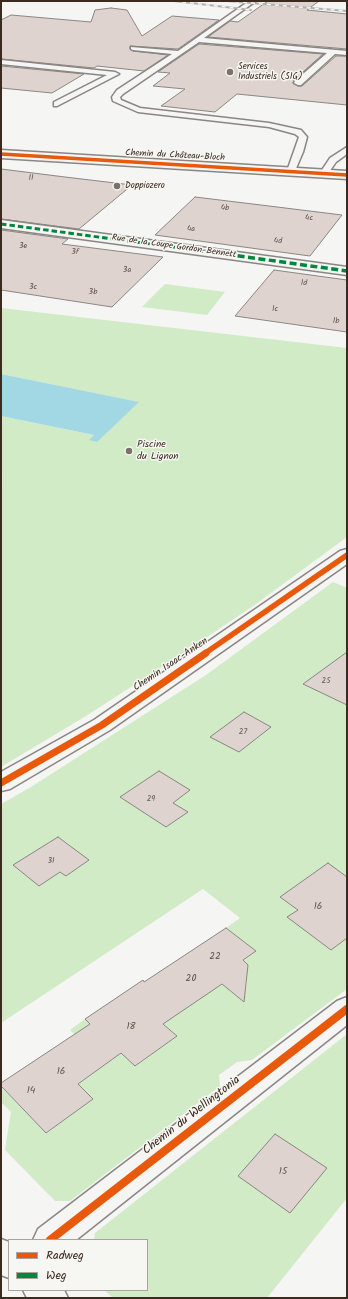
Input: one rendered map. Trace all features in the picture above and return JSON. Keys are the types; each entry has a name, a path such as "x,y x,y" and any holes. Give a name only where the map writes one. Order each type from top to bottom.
{"street":[{"name":"Chemin du Château-Bloch","path":"1,154 347,175"},
{"name":"Rue de la Coupe Gordon-Bennett","path":"1,224 347,271"},
{"name":"Chemin Isaac-Anken","path":"1,783 102,725 347,555"},
{"name":"Chemin du Wellingtonia","path":"51,1239 347,1009"},
{"path":"42,1291 50,1298"}],"lane":[{"path":"252,1 198,40 120,92 116,97 117,101 138,110 269,125 298,132 303,137 299,152 291,171"},
{"path":"212,30 220,31"},
{"path":"198,40 347,53"},
{"path":"133,48 179,53"},
{"path":"298,83 333,52"},
{"path":"1,62 118,74 57,104"},
{"path":"133,76 144,77"},
{"path":"324,174 333,160 347,150"}],"green space":[{"path":"165,284 225,292 207,315 142,307"},
{"path":"1,308 347,348 347,537 256,604 176,658 86,716 1,767 1,481 3,480 1,479 1,416 94,435 138,402 1,374"},
{"path":"333,582 347,588 347,989 252,1060 237,1062 219,1075 220,1086 70,1201 55,1201 5,1150 11,1112 1,1102 1,1087 46,1133 93,1099 78,1084 90,1076 83,1069 97,1058 70,1030 85,1019 136,1066 177,1036 140,1003 222,984 235,995 246,987 247,981 237,973 248,965 243,960 256,951 226,928 240,918 203,889 1,1023 1,804 31,787 206,675"},
{"path":"347,1034 347,1198 267,1298 113,1298 105,1291 148,1291 148,1239 94,1239 95,1233"}],"water":[{"path":"1,374 139,402 97,442 89,440 94,435 1,416"}],"building":[{"path":"268,1 319,1 307,10 347,14 347,49 208,37 230,21 238,22"},
{"path":"111,8 127,10 142,36 172,16 219,20 178,49 130,46 130,49 133,51 168,55 144,71 1,59 1,20 11,15 91,22 95,10"},
{"name":"Services Industriels (SIG)","path":"199,44 323,54 294,80 293,83 298,86 302,86 336,56 347,56 347,105 237,94 215,112 161,106 185,89 153,86 170,73 158,72"},
{"path":"1,66 84,74 52,93 1,88"},
{"path":"1,169 132,185 79,229 1,219"},
{"path":"195,197 342,215 310,256 155,235"},
{"path":"1,230 68,239 62,244 163,257 112,307 1,290"},
{"path":"274,270 347,280 347,332 235,316"},
{"path":"347,652 347,705 303,684"},
{"path":"244,712 271,727 239,752 210,737"},
{"path":"159,771 190,790 173,803 188,812 166,827 120,797"},
{"path":"58,837 89,860 66,876 60,872 39,886 13,865"},
{"path":"328,863 347,877 347,938 331,950 287,917 298,910 280,897"},
{"path":"226,928 256,951 243,960 248,965 244,1002 222,984 163,1024 177,1036 135,1066 121,1053 78,1084 93,1099 46,1133 1,1086 1,1083 90,1024 85,1019 143,980 144,982"},
{"path":"275,1134 327,1168 290,1213 238,1176"}],"railway":[{"path":"174,1 251,10"},
{"path":"227,1 347,11"}],"marked path":[{"path":"1,224 347,271"}],"cycle path":[{"path":"1,154 347,175"},
{"path":"1,783 102,725 347,555"},
{"path":"51,1239 347,1009"}],"place":[{"name":"Services Industriels (SIG)","path":"230,72"},
{"name":"Doppiozero","path":"117,186"},
{"name":"Piscine du Lignon","path":"129,451"}]}
